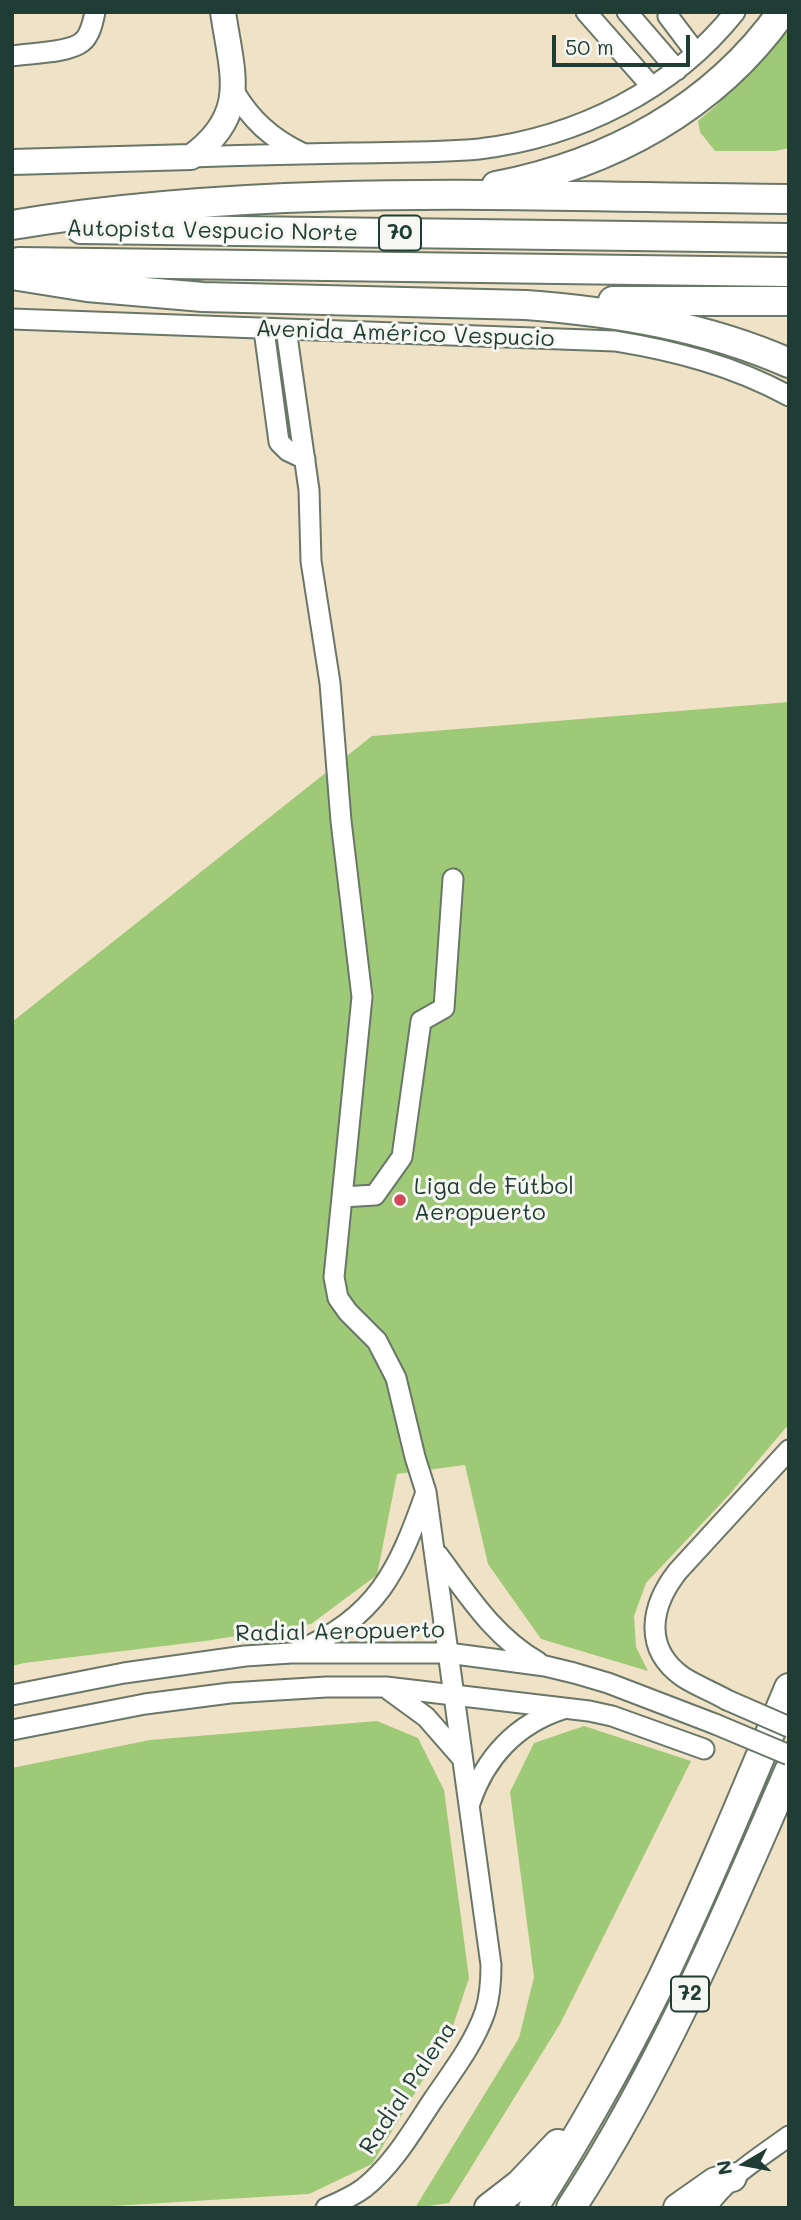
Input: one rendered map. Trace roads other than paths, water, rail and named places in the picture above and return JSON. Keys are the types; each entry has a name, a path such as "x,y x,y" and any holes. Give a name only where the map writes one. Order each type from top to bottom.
{"highway":[{"path":"439,196 542,176 602,156 658,127 709,91 754,48 782,12"},
{"path":"12,226 85,214 168,205 327,196 789,199"},
{"name":"Autopista Vespucio Norte","path":"12,226 789,238"},
{"name":"Autopista Vespucio Norte","path":"12,262 789,272"},
{"path":"12,275 87,287 203,297 526,305 576,309 656,321 699,331 789,363"},
{"path":"526,305 645,300 789,302"},
{"name":"72","path":"533,2208 590,2112 660,1983 789,1688"},
{"name":"72","path":"571,2208 611,2144 675,2024 707,1959 789,1771"},
{"path":"489,2208 520,2184 590,2112"},
{"path":"678,2208 715,2182 732,2177"}],"main road":[{"path":"12,162 191,157 212,140 220,129 227,117 234,92 223,12"}],"street":[{"path":"12,56 73,47 84,41 94,12"},
{"path":"586,12 652,87"},
{"path":"627,12 677,70"},
{"path":"191,157 450,151 503,145 534,138 589,121 652,87 696,53 735,12"},
{"path":"646,35 669,14 696,53"},
{"path":"234,92 248,113 265,131 303,154"},
{"name":"Avenida Américo Vespucio","path":"12,319 615,341 701,359 754,379 789,396"},
{"path":"264,330 279,442 288,451 305,459"},
{"name":"Radial Palena","path":"286,330 309,490 311,561 330,684 341,821 362,997 334,1277 338,1298 377,1341 396,1378 426,1492 491,1965 489,1998 484,2015 461,2060 384,2169 353,2196 326,2208"},
{"path":"342,1197 375,1195 402,1157 421,1021 444,1009 453,879"},
{"path":"789,1450 678,1571 660,1596 655,1622 656,1635 666,1659 684,1677 727,1700 789,1727"},
{"path":"291,1653 317,1643 334,1632 367,1605 381,1589 403,1553 426,1492"},
{"name":"Radial Aeropuerto","path":"435,1551 500,1635 513,1647 545,1666"},
{"name":"Radial Aeropuerto","path":"12,1695 124,1673 245,1656 291,1653 448,1653 545,1666 592,1677 789,1755"},
{"path":"12,1730 94,1712 195,1697 326,1687 386,1687 567,1708 612,1716 704,1749"},
{"path":"386,1687 426,1717 463,1759"},
{"path":"469,1803 488,1763 511,1738 537,1719 567,1708"},
{"path":"706,2208 716,2192 732,2177 789,2136"}],"place":[{"name":"Liga de Fútbol Aeropuerto","path":"400,1200"}]}
